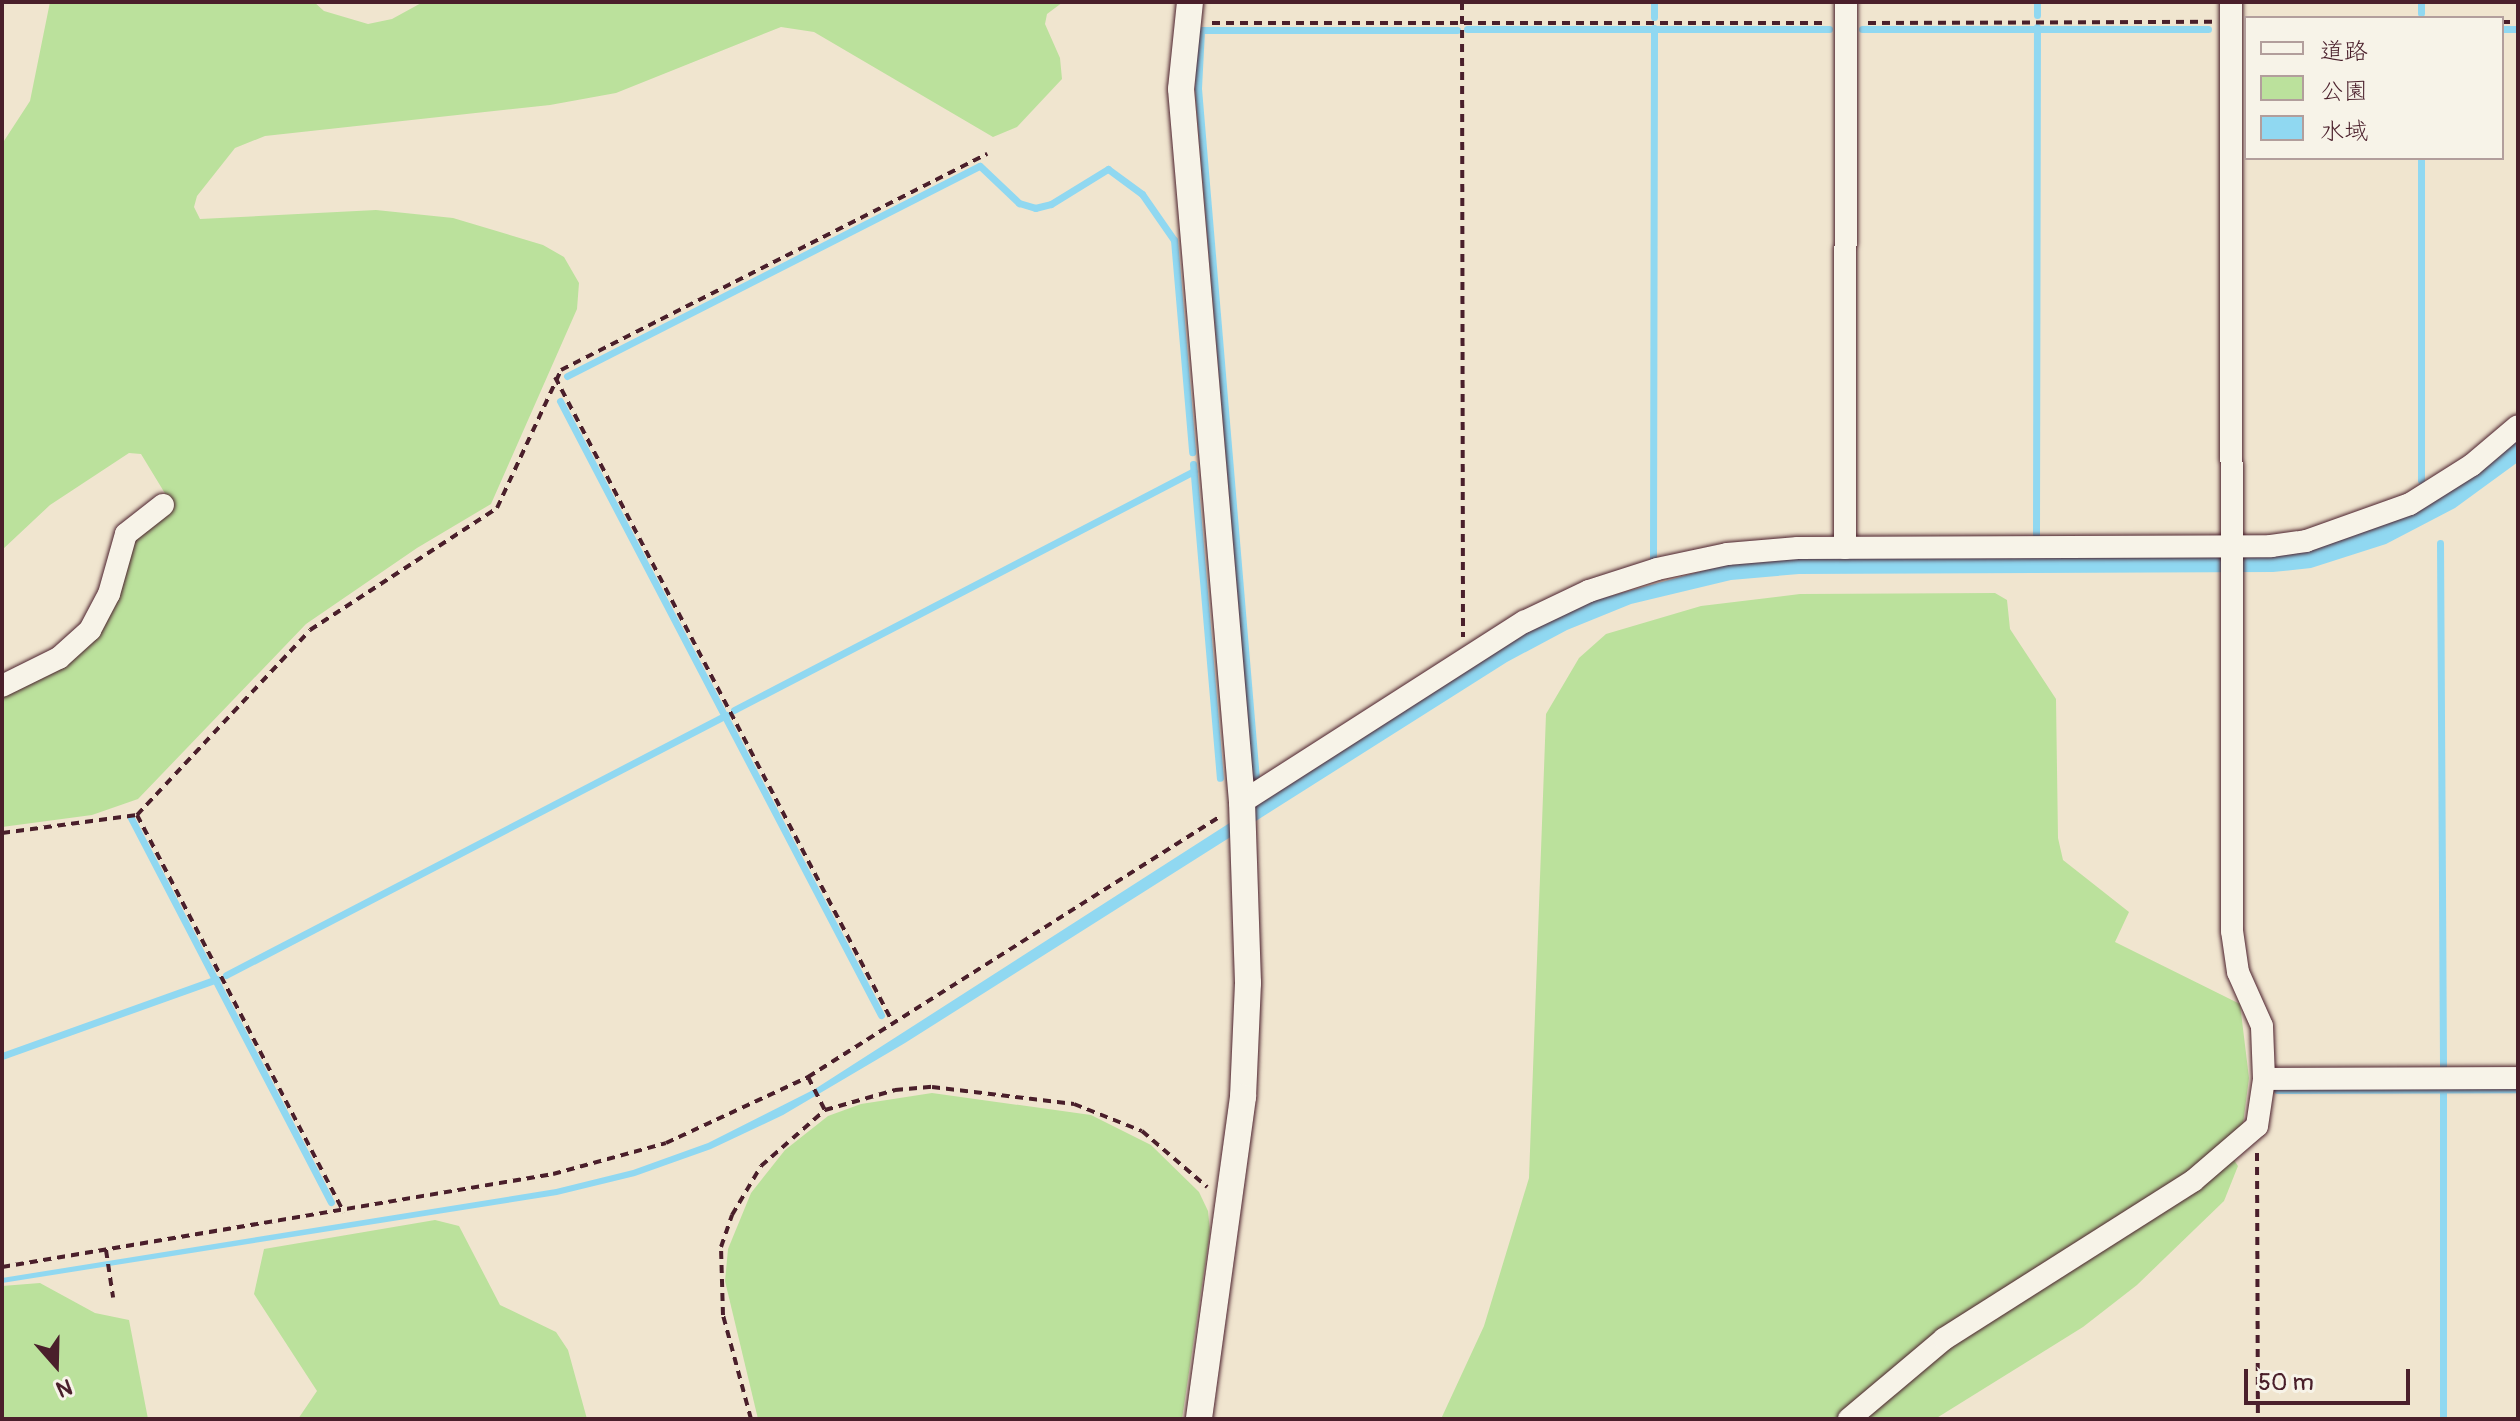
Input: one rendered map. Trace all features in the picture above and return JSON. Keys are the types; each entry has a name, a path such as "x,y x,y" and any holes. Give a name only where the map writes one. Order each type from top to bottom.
{"street":[{"path":"1845,548 1846,12"},
{"path":"1849,1419 1944,1339 2193,1181 2251,1136 2264,1079 2262,1026 2238,972 2232,941 2231,12"},
{"path":"1188,13 1181,89 1243,816 1246,1040 1231,1196 1199,1419"},
{"path":"1243,816 1463,660 1556,606 1622,579 1727,554 1845,548 2231,550 2306,541 2376,519 2442,486 2518,426"},
{"path":"2,686 59,658 90,630 109,594 126,534 163,505"},
{"path":"2264,1079 2518,1078"}],"path":[{"path":"1462,2 1463,660"},
{"path":"1188,13 1462,23 1846,12 2231,12"},
{"path":"2,833 137,815 310,630 497,508 555,377 987,154"},
{"path":"555,377 893,1023"},
{"path":"137,815 344,1212"},
{"path":"2,1267 106,1253 344,1212 629,1156 726,1119 809,1079 893,1023 1243,816"},
{"path":"809,1079 824,1108"},
{"path":"751,1419 723,1315 721,1247 732,1215 761,1166 824,1108 895,1090 932,1087 1074,1104 1142,1131 1179,1158 1203,1186 1231,1196"},
{"path":"2251,1136 2257,1150 2258,1419"},
{"path":"106,1253 113,1297"}],"green space":[{"path":"50,2 314,2 324,11 368,24 392,19 423,2 1063,2 1047,14 1045,24 1060,58 1062,79 1017,127 993,137 814,32 781,27 616,93 550,105 265,136 235,148 197,196 194,207 200,219 376,210 453,218 543,245 564,257 579,283 577,309 491,504 417,548 306,624 138,799 92,815 2,827 2,693 63,663 131,537 169,500 141,454 129,453 50,505 2,550 2,144 30,101"},
{"path":"1995,593 2007,600 2010,629 2056,699 2058,838 2063,860 2129,912 2115,942 2240,1004 2249,1078 2243,1124 2230,1145 1840,1419 1441,1419 1484,1326 1529,1178 1546,714 1579,658 1606,634 1701,606 1800,594"},
{"path":"932,1093 1091,1115 1151,1145 1199,1192 1208,1211 1210,1231 1182,1419 758,1419 725,1281 728,1249 751,1193 785,1150 828,1116 861,1104"},
{"path":"2234,1160 2238,1166 2224,1201 2137,1285 2083,1327 1935,1419 1859,1419 1948,1344"},
{"path":"435,1220 459,1226 500,1305 556,1332 568,1350 587,1419 298,1419 317,1391 254,1294 264,1249"},
{"path":"40,1283 95,1313 129,1320 148,1419 2,1419 2,1286"}],"water":[{"path":"2518,440 2518,462 2455,508 2386,544 2311,568 2273,572 1799,574 1731,580 1631,604 1567,630 1507,662 905,1043 783,1115 711,1149 635,1176 557,1195 2,1283 2,1278 556,1189 633,1170 708,1143 815,1089 1529,631 1592,601 1728,564 1799,558 2308,551 2414,513 2478,473"}],"waterway":[{"path":"1654,2 1654,17"},
{"path":"2037,2 2037,15"},
{"path":"2421,2 2421,13"},
{"path":"2036,534 2037,27"},
{"path":"1653,559 1654,28"},
{"path":"1467,29 1829,29"},
{"path":"1862,29 2208,29"},
{"path":"2504,29 2518,29"},
{"path":"1256,779 1198,88 1201,30 1457,30"},
{"path":"2421,160 2421,480"},
{"path":"567,376 980,166 1019,203 1035,208 1051,204 1108,169 1142,194 1174,240 1192,452"},
{"path":"560,401 881,1015"},
{"path":"1193,464 1220,778"},
{"path":"734,710 1194,471"},
{"path":"2440,543 2443,1070"},
{"path":"226,975 726,715"},
{"path":"131,818 331,1202"},
{"path":"2,1056 217,979"},
{"path":"2277,1090 2518,1089"},
{"path":"2443,1090 2443,1419"}]}
